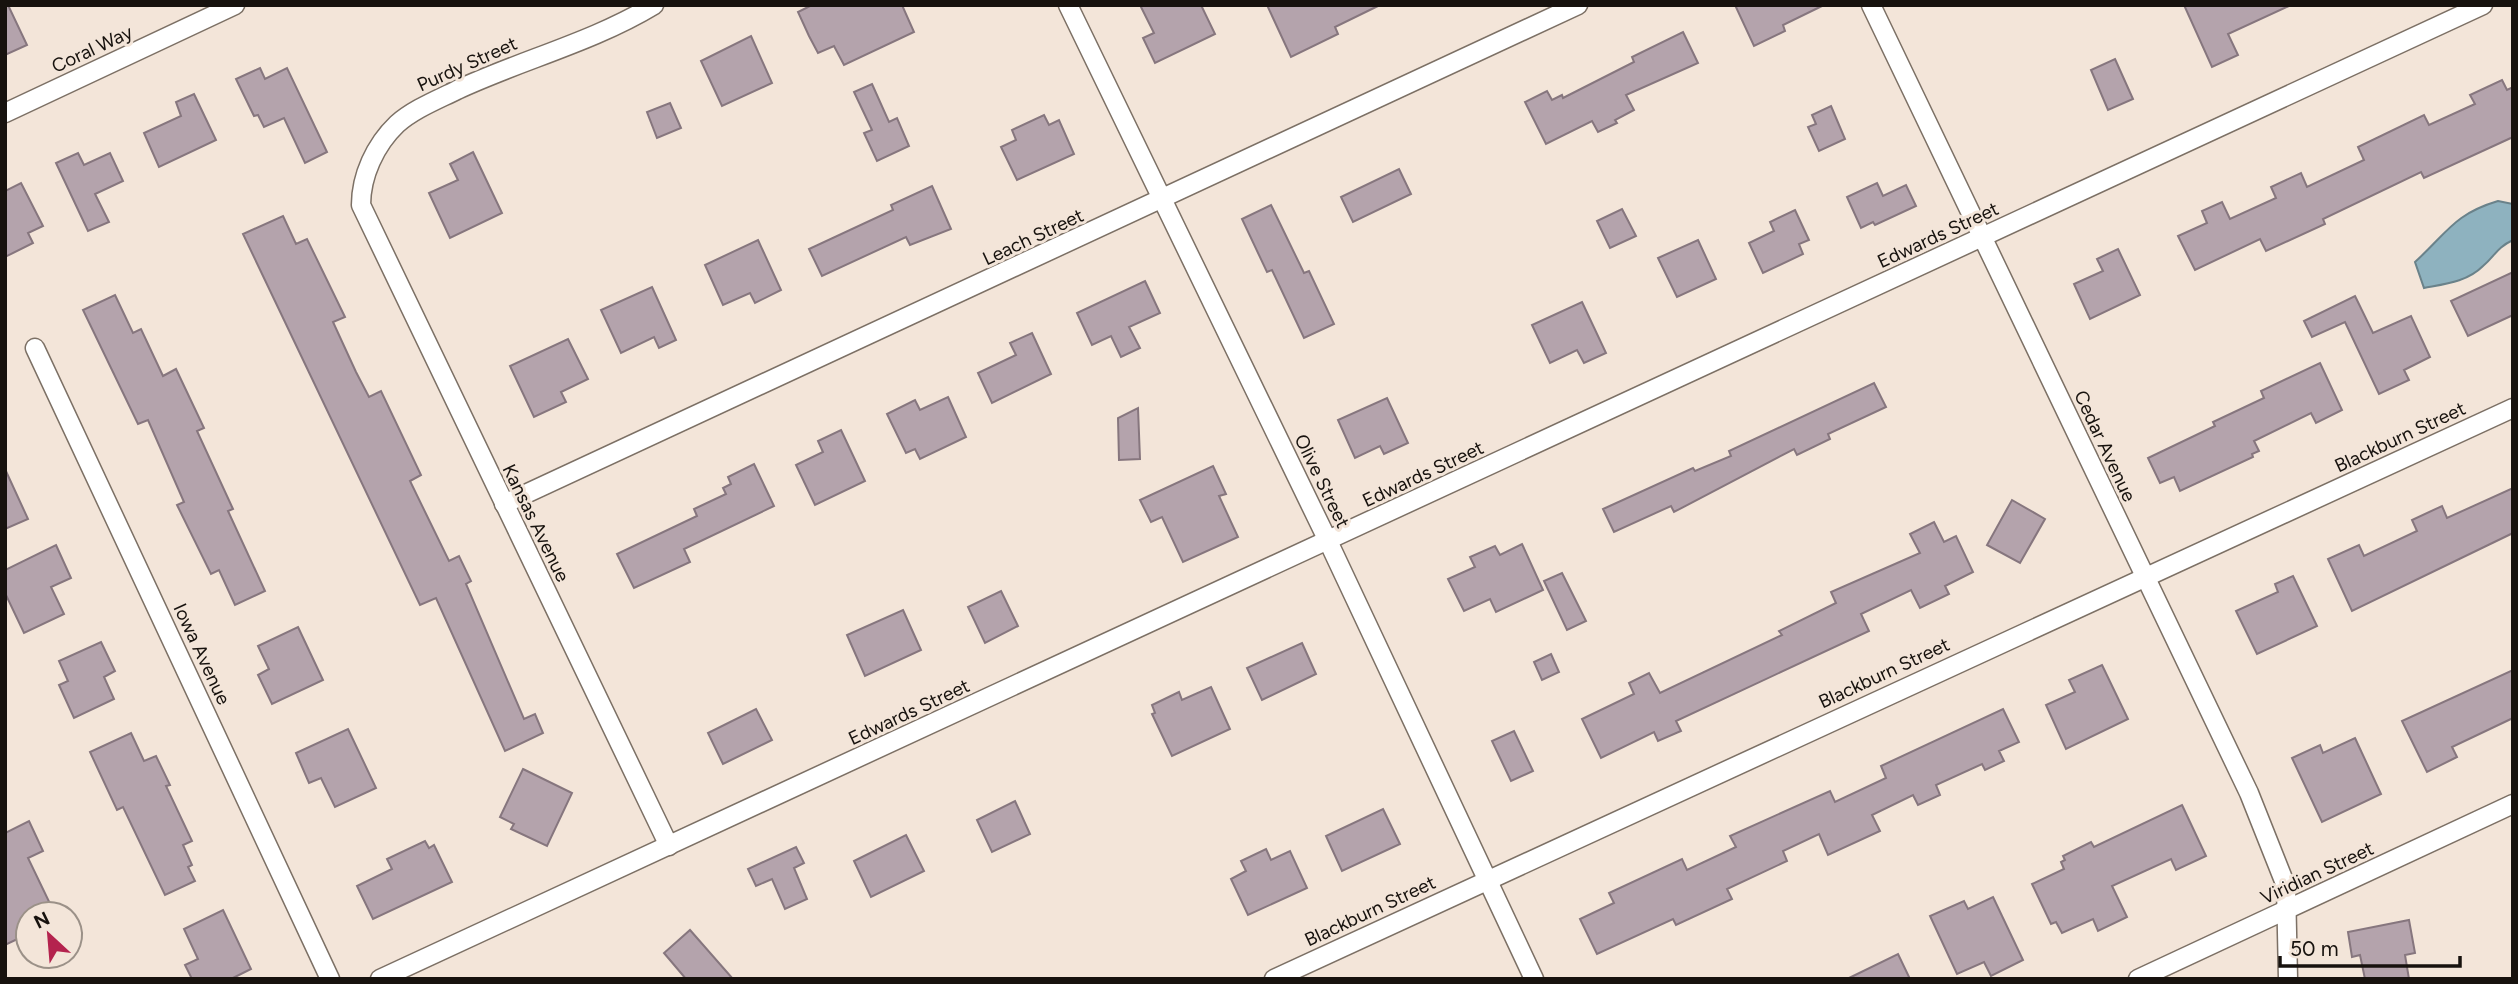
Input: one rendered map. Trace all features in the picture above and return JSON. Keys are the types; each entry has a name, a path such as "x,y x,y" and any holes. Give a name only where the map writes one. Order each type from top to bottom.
{"street":[{"name":"Coral Way","path":"5,113 235,5"},
{"name":"Purdy Street","path":"365,218 361,190 366,174 376,149 398,123 417,109 500,70 594,33 654,5"},
{"name":"Olive Street","path":"1068,5 1328,541 1534,979"},
{"name":"Leach Street","path":"504,504 1578,5"},
{"name":"Cedar Avenue","path":"1871,5 1984,237 2143,577 2249,793 2279,863 2286,886 2288,910 2288,979"},
{"name":"Edwards Street","path":"380,979 2483,5"},
{"name":"Kansas Avenue","path":"365,218 669,846"},
{"name":"Iowa Avenue","path":"35,348 330,979"},
{"name":"Blackburn Street","path":"1274,979 2513,408"},
{"name":"Viridian Street","path":"2138,979 2513,804"}],"water":[{"path":"2498,201 2513,204 2513,240 2470,276 2424,288 2415,262 2461,218"}],"building":[{"path":"5,5 8,5 27,45 5,55"},
{"path":"812,5 902,5 914,32 844,65 834,46 818,53 798,12"},
{"path":"1140,5 1201,5 1215,34 1155,63 1143,38 1154,33"},
{"path":"1267,5 1380,5 1335,27 1338,34 1291,57"},
{"path":"1735,5 1824,5 1783,25 1785,31 1754,46"},
{"path":"2184,5 2291,5 2228,34 2238,55 2212,67"},
{"path":"1683,32 1698,63 1626,95 1634,110 1615,120 1617,123 1598,132 1592,121 1546,144 1525,102 1547,91 1552,100 1562,95 1563,98 1634,62 1632,57"},
{"path":"751,36 772,83 722,106 701,61"},
{"path":"2115,59 2133,99 2108,110 2091,70"},
{"path":"260,68 265,79 287,68 327,152 305,163 284,118 264,127 258,115 254,116 236,79"},
{"path":"2502,80 2507,90 2513,87 2513,137 2424,178 2421,172 2323,219 2325,224 2266,251 2260,239 2195,270 2178,236 2207,223 2202,211 2222,202 2230,219 2276,198 2271,187 2301,173 2307,187 2364,160 2358,147 2424,115 2429,125 2475,104 2470,95"},
{"path":"872,84 889,122 897,118 909,146 877,161 864,133 872,130 854,92"},
{"path":"194,94 216,140 159,167 144,133 181,116 176,102"},
{"path":"670,103 681,128 657,138 647,112"},
{"path":"1831,106 1845,139 1819,151 1808,127 1816,124 1812,115"},
{"path":"1044,115 1049,125 1059,120 1074,154 1017,180 1001,147 1016,140 1012,130"},
{"path":"473,152 502,213 450,238 429,193 458,180 450,164"},
{"path":"78,153 84,165 110,153 123,181 95,194 109,222 88,231 56,163"},
{"path":"1399,169 1411,194 1353,222 1341,197"},
{"path":"21,183 43,226 28,233 33,243 5,257 5,191"},
{"path":"1877,183 1883,196 1906,185 1916,206 1875,225 1873,222 1861,228 1847,197"},
{"path":"932,186 951,229 910,245 906,237 822,276 809,249 893,210 891,205"},
{"path":"1271,205 1304,273 1309,271 1334,324 1304,338 1272,270 1267,272 1242,219"},
{"path":"1622,209 1636,236 1610,248 1597,221"},
{"path":"1795,210 1809,240 1799,244 1803,254 1763,273 1749,243 1774,231 1770,222"},
{"path":"283,216 296,244 307,239 345,317 333,322 356,372 369,397 381,391 421,475 410,481 449,561 459,556 471,581 466,584 524,719 535,714 543,733 505,751 436,598 420,605 243,234"},
{"path":"758,240 781,290 755,303 750,293 723,305 705,265"},
{"path":"1698,240 1716,279 1677,297 1658,258"},
{"path":"2118,249 2140,295 2090,319 2074,284 2103,271 2097,259"},
{"path":"2513,272 2513,315 2468,336 2451,301"},
{"path":"1145,281 1160,313 1129,327 1140,348 1121,357 1111,336 1092,345 1077,313"},
{"path":"652,287 676,340 659,348 654,337 621,353 601,310"},
{"path":"115,295 133,333 141,329 163,376 176,369 204,428 197,431 233,509 228,511 265,591 235,605 219,570 211,574 177,505 184,502 148,420 138,424 83,310"},
{"path":"2355,296 2373,333 2411,316 2430,357 2404,370 2409,380 2379,394 2345,322 2312,337 2304,321"},
{"path":"1582,302 1606,353 1584,363 1577,350 1550,363 1532,325"},
{"path":"1032,333 1051,374 992,403 978,373 1016,355 1010,343"},
{"path":"568,339 588,379 561,392 566,402 534,417 510,366"},
{"path":"2320,363 2342,410 2316,423 2311,413 2254,441 2259,451 2252,454 2253,457 2180,491 2174,477 2160,483 2148,458 2215,426 2213,422 2264,398 2261,391"},
{"path":"1874,383 1886,407 1828,434 1830,439 1797,455 1794,449 1674,512 1671,506 1614,532 1603,509 1693,468 1695,471 1731,456 1729,451"},
{"path":"948,397 966,437 920,459 915,449 906,453 887,414 915,400 920,410"},
{"path":"1387,398 1408,443 1384,454 1380,446 1355,458 1338,420"},
{"path":"1138,408 1140,459 1119,460 1118,418"},
{"path":"841,430 865,481 815,505 796,465 823,452 818,441"},
{"path":"754,464 774,506 684,549 690,562 634,588 617,554 697,516 694,509 726,494 723,488 731,484 728,477"},
{"path":"1213,466 1226,494 1219,496 1238,537 1183,562 1162,517 1151,522 1140,500"},
{"path":"5,469 28,519 5,529"},
{"path":"2513,488 2513,533 2352,611 2328,559 2359,545 2364,556 2417,531 2412,520 2442,506 2447,518"},
{"path":"2012,500 2045,519 2020,563 1987,545"},
{"path":"1934,522 1944,542 1956,536 1973,572 1945,586 1949,594 1920,608 1911,590 1861,614 1869,631 1676,721 1681,731 1658,741 1654,732 1601,758 1582,719 1634,694 1629,683 1649,673 1660,693 1782,635 1779,631 1836,603 1831,592 1920,553 1910,534"},
{"path":"1522,544 1543,590 1496,612 1490,599 1464,611 1448,579 1475,567 1470,557 1495,546 1500,555"},
{"path":"56,545 71,578 51,587 64,614 24,633 5,593 5,570"},
{"path":"1562,573 1586,621 1567,630 1544,581"},
{"path":"2293,576 2317,626 2257,654 2236,611 2278,592 2275,584"},
{"path":"1001,591 1018,626 985,643 968,607"},
{"path":"903,610 921,650 865,676 847,635"},
{"path":"298,627 323,680 272,704 258,675 269,669 258,646"},
{"path":"101,642 115,671 104,677 114,699 74,718 59,685 68,681 59,661"},
{"path":"1302,643 1316,674 1262,700 1247,668"},
{"path":"1551,654 1559,672 1542,680 1534,662"},
{"path":"2102,665 2128,719 2066,749 2046,705 2075,692 2069,680"},
{"path":"2513,670 2513,718 2452,747 2457,757 2427,772 2402,721"},
{"path":"1211,687 1230,729 1172,756 1152,714 1155,713 1152,705 1179,692 1182,700"},
{"path":"756,709 772,740 723,764 708,733"},
{"path":"2003,709 2019,742 1999,751 2004,761 1985,770 1982,764 1936,785 1940,795 1918,805 1913,795 1872,815 1880,831 1828,855 1819,834 1783,851 1787,861 1727,889 1732,899 1676,925 1673,919 1597,954 1580,919 1614,903 1609,893 1682,859 1687,870 1736,847 1730,836 1830,791 1835,802 1886,778 1881,766"},
{"path":"348,729 376,788 335,807 321,778 309,783 296,753"},
{"path":"1514,731 1533,771 1511,781 1492,741"},
{"path":"131,733 144,761 156,756 170,785 166,786 192,841 183,845 192,865 188,867 195,881 165,895 123,807 117,810 90,752"},
{"path":"2355,738 2381,794 2322,822 2292,758 2320,745 2323,753"},
{"path":"523,769 572,793 547,846 511,829 514,824 500,817"},
{"path":"1015,801 1030,834 992,852 977,820"},
{"path":"2182,805 2206,856 2176,870 2171,859 2112,886 2127,917 2098,931 2093,919 2062,933 2056,922 2051,924 2032,884 2064,869 2061,862 2065,860 2063,856 2091,842 2094,847"},
{"path":"1383,809 1400,844 1342,871 1326,836"},
{"path":"29,821 43,851 28,858 48,900 14,900 14,941 5,945 5,833"},
{"path":"906,835 924,871 871,897 854,861"},
{"path":"425,841 429,848 434,845 452,882 373,919 357,886 392,869 387,859"},
{"path":"796,847 804,863 794,868 807,899 785,909 772,879 756,886 748,869"},
{"path":"1266,849 1271,860 1290,851 1307,888 1248,915 1231,879 1246,871 1241,861"},
{"path":"1993,897 2023,960 1991,976 1984,962 1957,974 1930,916 1964,901 1968,909"},
{"path":"223,910 251,969 231,979 192,979 185,965 198,959 184,929"},
{"path":"2409,920 2415,953 2405,955 2409,979 2365,979 2360,955 2352,957 2348,932"},
{"path":"690,930 733,979 686,979 664,953"},
{"path":"1898,954 1910,979 1847,979"}]}
